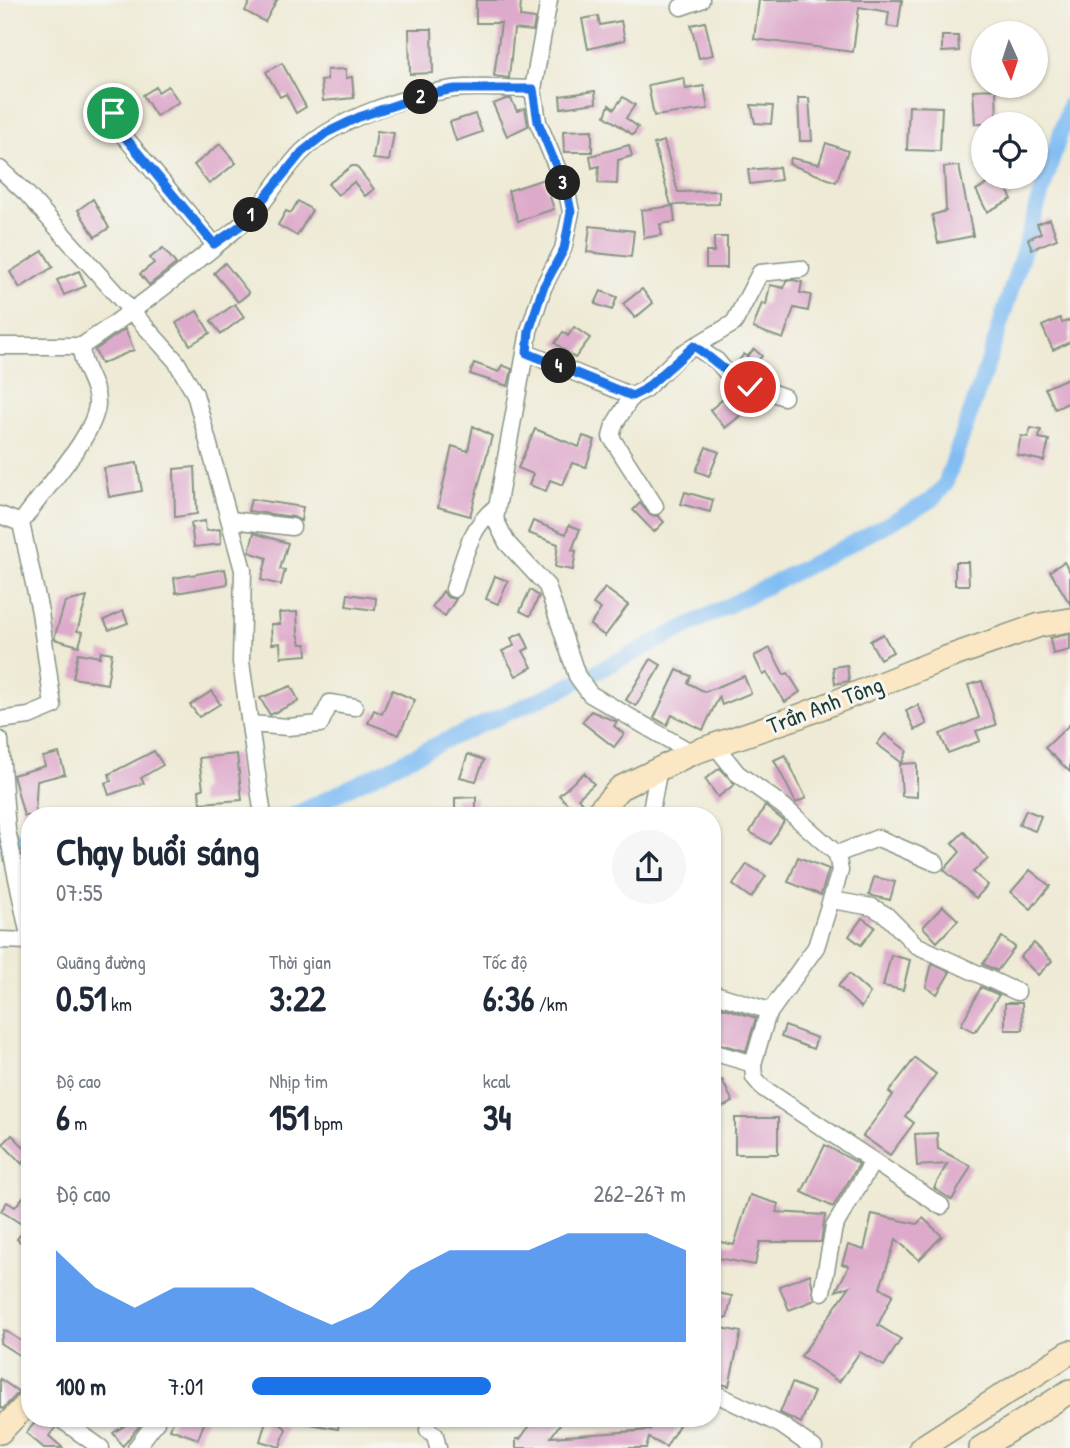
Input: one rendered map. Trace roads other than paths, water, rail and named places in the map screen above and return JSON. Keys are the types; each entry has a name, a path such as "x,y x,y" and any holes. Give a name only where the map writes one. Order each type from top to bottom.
{"street":[{"path":"549,0 533,89 538,122 567,192 571,212 564,249 543,288 529,331 495,519 500,533 547,586 580,679 590,694 692,753"},
{"path":"681,7 701,0"},
{"path":"0,346 82,346 133,311 214,244 243,224 302,152 326,133 359,117 428,94 455,89 533,89"},
{"path":"113,113 124,136 214,244"},
{"path":"0,169 27,194 78,254 133,311 188,379 231,520 243,570 241,662 262,807"},
{"path":"655,506 611,437 614,425 632,396 644,390 694,346 734,323 760,272 801,269"},
{"path":"0,720 45,711 53,706 21,523 93,424 98,403 94,384 80,355 82,346"},
{"path":"694,346 717,361 732,378 784,397"},
{"path":"527,353 632,396"},
{"path":"454,589 470,537 482,518 496,507"},
{"path":"0,515 21,523"},
{"path":"231,520 292,527"},
{"name":"Trần Anh Tông","path":"602,807 620,788 714,744 800,716 1027,629 1070,620"},
{"path":"250,724 288,727 320,724 330,703 355,707"},
{"path":"0,740 7,830 21,900"},
{"path":"714,744 737,773 783,806 837,854 840,871 816,947 770,1011 753,1064 754,1077 763,1088 941,1206"},
{"path":"652,807 659,768"},
{"path":"837,854 878,838 936,863"},
{"path":"832,900 872,907 886,915 916,945 1017,992"},
{"path":"0,940 21,941"},
{"path":"721,996 770,1011"},
{"path":"721,1055 753,1064"},
{"path":"822,1292 834,1227 873,1163"},
{"path":"921,1448 1070,1352"},
{"path":"981,1448 1070,1391"},
{"path":"721,1396 781,1425 814,1448"},
{"path":"0,1432 21,1410"},
{"path":"72,1427 101,1448"},
{"path":"136,1448 152,1427"},
{"path":"428,1430 435,1434 438,1448"}],"waterway":[{"path":"310,807 444,741 556,692 839,550 932,500 945,485 990,357 1070,103"},
{"path":"0,838 21,839"}]}
